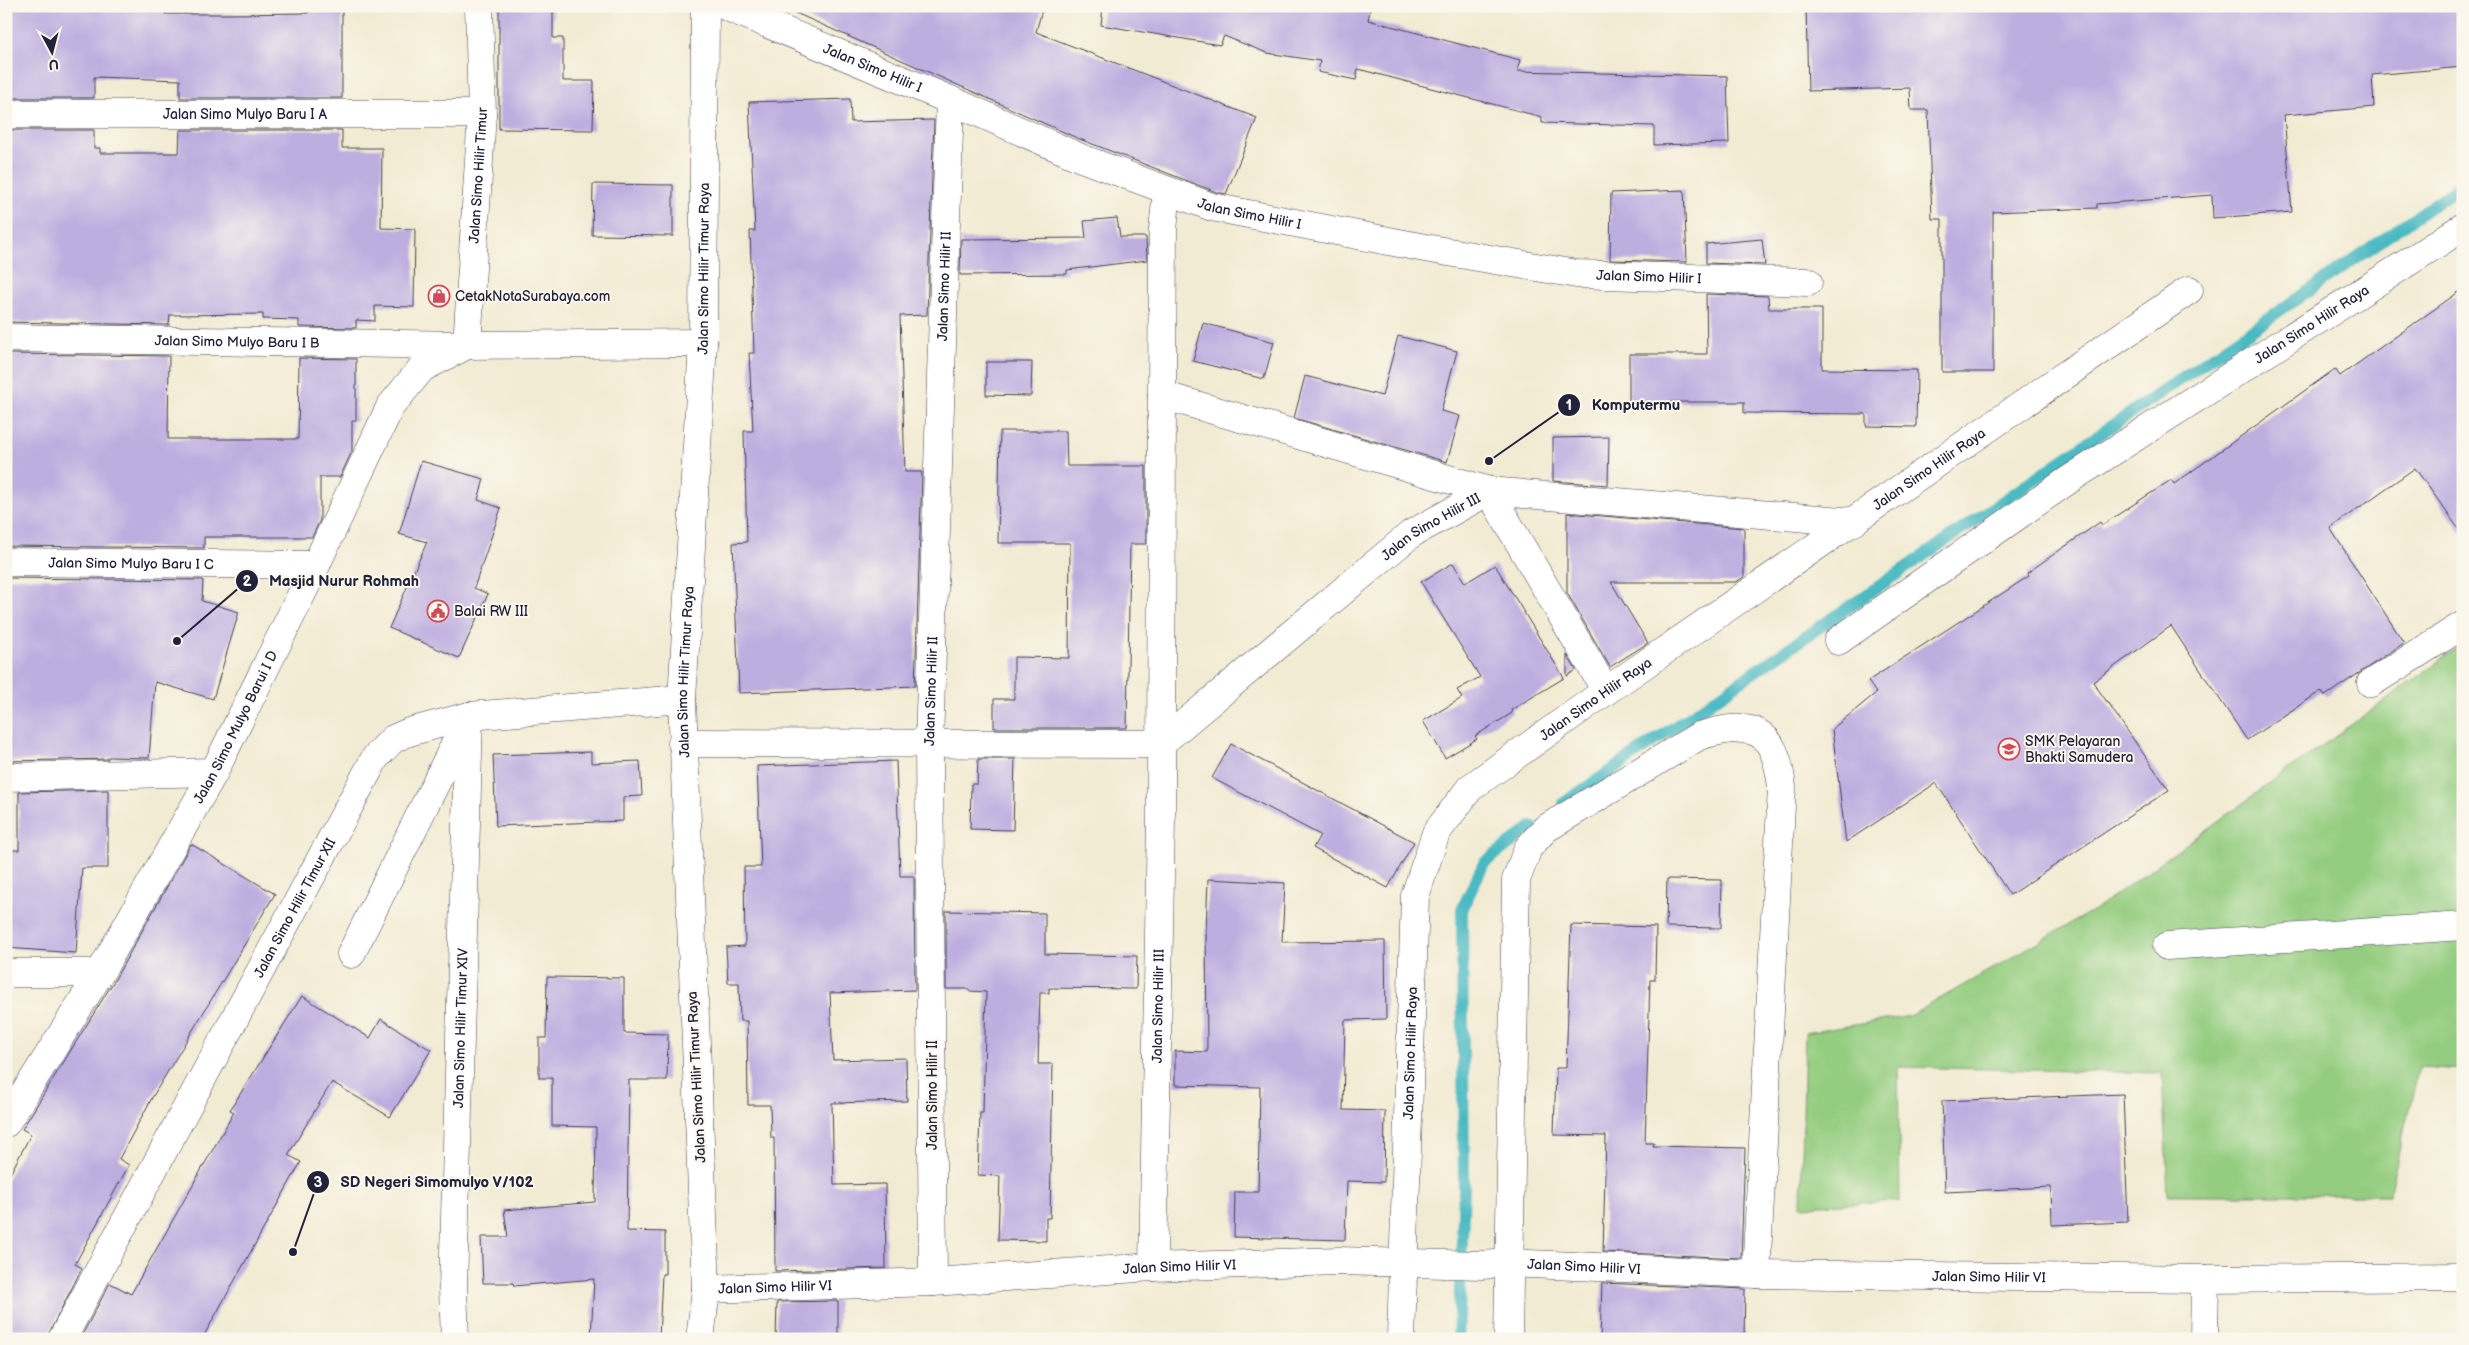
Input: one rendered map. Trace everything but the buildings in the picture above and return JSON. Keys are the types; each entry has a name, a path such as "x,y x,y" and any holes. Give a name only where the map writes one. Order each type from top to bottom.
{"street":[{"name":"Jalan Simo Hilir Timur","path":"467,345 482,114 479,6"},
{"name":"Jalan Simo Hilir Timur Raya","path":"700,1339 706,1290 682,743 682,699 703,343 705,6"},
{"name":"Jalan Simo Hilir I","path":"725,6 950,100 1081,158 1167,192 1212,207 1426,248 1577,274 1808,282"},
{"name":"Jalan Simo Hilir II","path":"933,1282 929,743 950,100"},
{"name":"Jalan Simo Mulyo Baru I A","path":"6,114 482,114"},
{"name":"Jalan Simo Hilir III","path":"1153,1267 1161,819 1163,230 1167,192"},
{"name":"Jalan Simo Hilir Raya","path":"1838,642 2070,479 2463,227"},
{"name":"Jalan Simo Hilir Raya","path":"1401,1339 1415,896 1436,833 1470,788 1606,691 2189,290"},
{"name":"Jalan Simo Mulyo Baru I B","path":"6,338 467,345 703,343"},
{"name":"Jalan Simo Mulyo Barui I D","path":"6,1123 100,973 214,772 316,565 390,407 422,368 467,345"},
{"name":"Jalan Simo Hilir III","path":"1162,395 1489,491"},
{"name":"Jalan Simo Hilir III","path":"1160,744 1411,534 1489,491"},
{"path":"1489,491 1854,522"},
{"path":"1489,491 1606,691"},
{"name":"Jalan Simo Mulyo Baru I C","path":"6,562 316,565"},
{"path":"2371,683 2463,625"},
{"name":"Jalan Simo Hilir Timur XII","path":"62,1339 375,758 392,739 410,732 469,716 682,699"},
{"path":"351,954 469,716"},
{"name":"Jalan Simo Hilir Timur XIV","path":"455,1339 453,1289 469,716"},
{"path":"1508,1339 1516,880 1528,848 1545,829 1699,736 1724,728 1748,727 1766,737 1779,764 1782,787 1756,1274"},
{"path":"682,743 1160,744"},
{"path":"6,777 214,772"},
{"path":"2167,946 2463,926"},
{"path":"6,973 100,973"},
{"name":"Jalan Simo Hilir VI","path":"706,1290 933,1282 1153,1267 1339,1261 1482,1265 1509,1263 1756,1274 2205,1278 2463,1277"},
{"path":"2204,1339 2205,1278"}],"green space":[{"path":"2463,644 2463,1070 2419,1067 2389,1195 2168,1195 2162,1073 1898,1067 1900,1201 1801,1206 1805,1033 1910,1016 2099,907"}],"waterway":[{"path":"1564,803 2452,192 2463,182"},
{"path":"1458,1339 1464,1191 1462,909 1484,863 1532,827"}],"place":[{"name":"CetakNotaSurabaya.com","path":"439,296"},
{"name":"Komputermu","path":"1489,461"},
{"name":"Balai RW III","path":"438,611"},
{"name":"Masjid Nurur Rohmah","path":"177,641"},
{"name":"SMK Pelayaran Bhakti Samudera","path":"2009,749"},
{"name":"SD Negeri Simomulyo V/102","path":"293,1252"}]}
